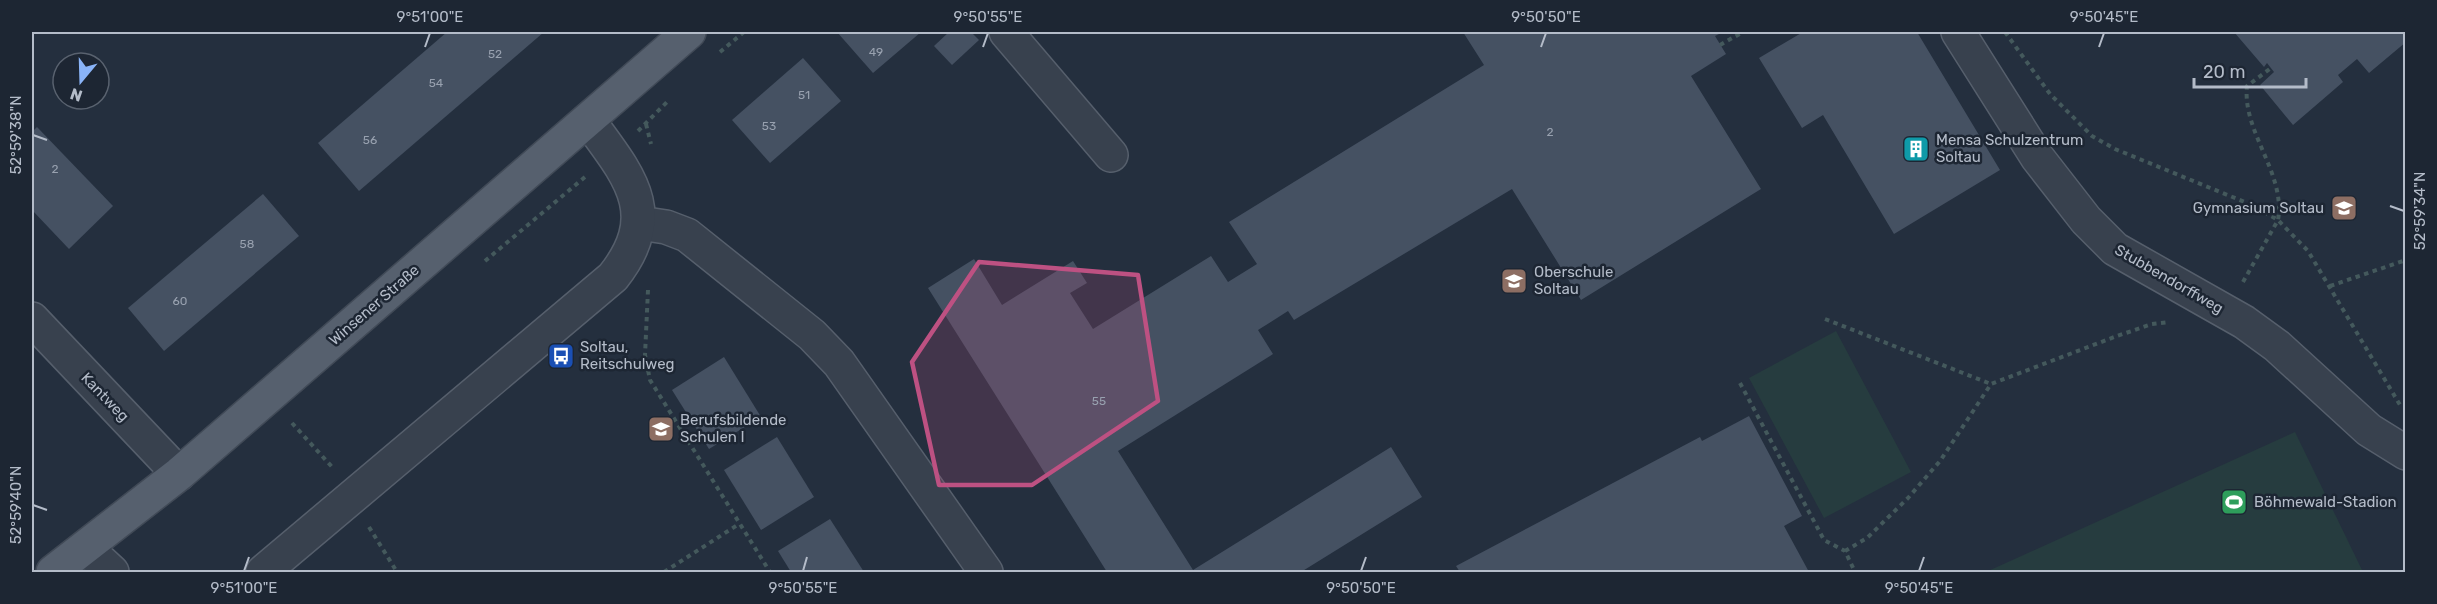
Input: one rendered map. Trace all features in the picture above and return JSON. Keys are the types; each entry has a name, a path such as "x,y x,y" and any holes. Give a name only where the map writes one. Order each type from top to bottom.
{"main road":[{"name":"Winsener Straße","path":"53,573 179,474 689,32"}],"street":[{"path":"1006,32 1111,155"},
{"name":"Stubbendorffweg","path":"1958,32 2037,157 2086,220 2115,249 2226,312 2277,346 2369,430 2406,453"},
{"path":"264,573 613,277 629,256 639,222 638,202 633,188 588,120"},
{"path":"639,222 666,227 687,235 812,335 832,356 986,573"},
{"name":"Kantweg","path":"32,319 179,474"},
{"path":"86,548 112,573"}],"path":[{"path":"1720,45 1743,32"},
{"path":"2005,32 2050,93 2092,136 2115,149 2252,205 2278,220 2308,250 2399,404 2406,410"},
{"path":"2226,312 2278,220 2280,211 2272,172 2245,103 2247,86 2271,68"},
{"path":"2330,286 2406,260"},
{"path":"649,280 645,355 650,380 770,573"},
{"path":"1825,319 1991,384"},
{"path":"1845,550 1867,538 1908,498 1940,461 1991,384 2134,330 2169,322"},
{"path":"1740,383 1824,540 1845,550 1855,573"},
{"path":"269,396 357,494 367,525 397,573"},
{"path":"664,573 739,524"}],"highlighted area":[{"path":"979,262 1138,275 1158,401 1032,485 939,485 912,362"}],"green space":[{"path":"1836,331 1911,472 1824,518 1749,378"},
{"name":"Böhmewald-Stadion","path":"2295,432 2363,572 1986,572"}],"building":[{"path":"447,32 544,32 359,191 318,143"},
{"path":"837,32 921,32 873,73"},
{"path":"949,32 971,32 979,40 952,65 934,46"},
{"path":"1463,32 1723,32 1715,36 1726,54 1691,76 1761,189 1581,300 1512,189 1294,320 1288,311 1258,330 1273,354 1118,451 1193,570 1391,447 1422,497 1301,572 1107,572 928,288 974,259 1002,305 1073,261 1087,283 1070,293 1093,329 1211,256 1228,282 1257,264 1229,222 1484,65"},
{"name":"Mensa Schulzentrum Soltau","path":"1803,32 1917,32 2000,170 1894,234 1823,115 1802,128 1759,58"},
{"path":"2234,32 2406,32 2406,42 2369,73 2357,59 2338,75 2343,82 2293,125 2260,85 2274,72 2267,63 2264,67"},
{"path":"803,58 841,101 770,163 732,120"},
{"path":"37,127 113,206 69,249 32,210 32,132"},
{"path":"263,194 299,236 164,351 128,308"},
{"path":"724,357 761,417 709,449 672,390"},
{"path":"1749,416 1802,516 1784,526 1809,572 1460,572 1456,566 1700,437 1702,441"},
{"path":"777,437 814,497 761,530 724,470"},
{"path":"830,519 864,572 791,572 778,551"}],"place":[{"name":"Mensa Schulzentrum Soltau","path":"1916,149"},
{"name":"Gymnasium Soltau","path":"2344,208"},
{"name":"Oberschule Soltau","path":"1514,281"},
{"name":"Soltau, Reitschulweg","path":"561,356"},
{"name":"Berufsbildende Schulen I","path":"661,429"},
{"name":"Böhmewald-Stadion","path":"2234,502"}]}
